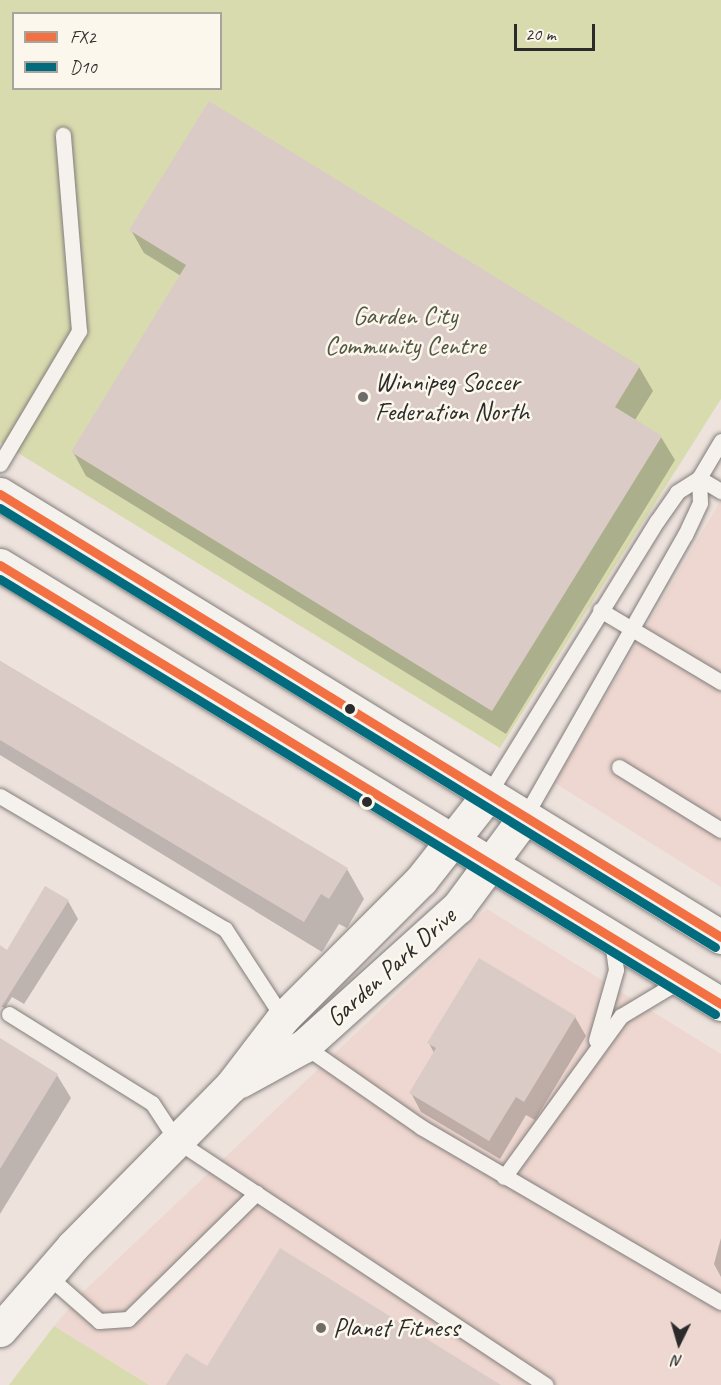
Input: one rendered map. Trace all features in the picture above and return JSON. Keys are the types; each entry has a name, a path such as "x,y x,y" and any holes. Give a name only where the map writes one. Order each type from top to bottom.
{"main road":[{"path":"0,494 721,937"},
{"path":"0,566 721,1004"},
{"name":"Garden Park Drive","path":"0,1330 48,1276 231,1086 283,1018 456,841 488,795"},
{"name":"Garden Park Drive","path":"231,1086 304,1046 458,907 493,864 524,818"}],"lane":[{"path":"0,464 79,331 63,135"},
{"path":"488,795 600,610 677,492 699,478 721,441"},
{"path":"699,478 721,492"},
{"path":"524,818 633,629 700,503 699,478"},
{"path":"600,610 721,682"},
{"path":"619,767 721,830"},
{"path":"0,796 225,929 304,1046 504,1177 721,1302"},
{"path":"594,1046 616,970 610,936"},
{"path":"504,1177 594,1046 621,1016 682,980"},
{"path":"9,1014 152,1103 177,1141 545,1385"},
{"path":"48,1276 99,1321 128,1319 256,1193"}],"shaded area":[{"path":"721,500 721,887 555,783"},
{"path":"487,909 721,1054 721,1385 149,1385 54,1326 83,1292"}],"green space":[{"name":"Garden City Community Centre","path":"0,0 721,0 721,399 500,748 0,442"},
{"path":"54,1326 149,1385 9,1385"}],"building":[{"name":"Winnipeg Soccer Federation North","path":"209,101 640,366 615,407 662,436 492,711 71,452 186,265 129,230"},
{"path":"0,661 348,868 329,899 321,894 304,922 0,740"},
{"path":"45,886 69,900 0,1009 0,945 7,950"},
{"path":"479,958 576,1016 524,1102 516,1097 489,1141 409,1093 436,1048 427,1043"},
{"path":"0,1038 58,1074 0,1169"},
{"path":"280,1248 501,1385 166,1385 186,1353 207,1366"}],"transit line":[{"name":"FX2","path":"0,494 721,937"},
{"name":"D10","path":"0,508 715,947"},
{"name":"FX2","path":"0,565 721,1004"},
{"name":"D10","path":"0,579 715,1014"}],"place":[{"name":"Winnipeg Soccer Federation North","path":"363,397"},
{"name":"Planet Fitness","path":"321,1328"}]}
